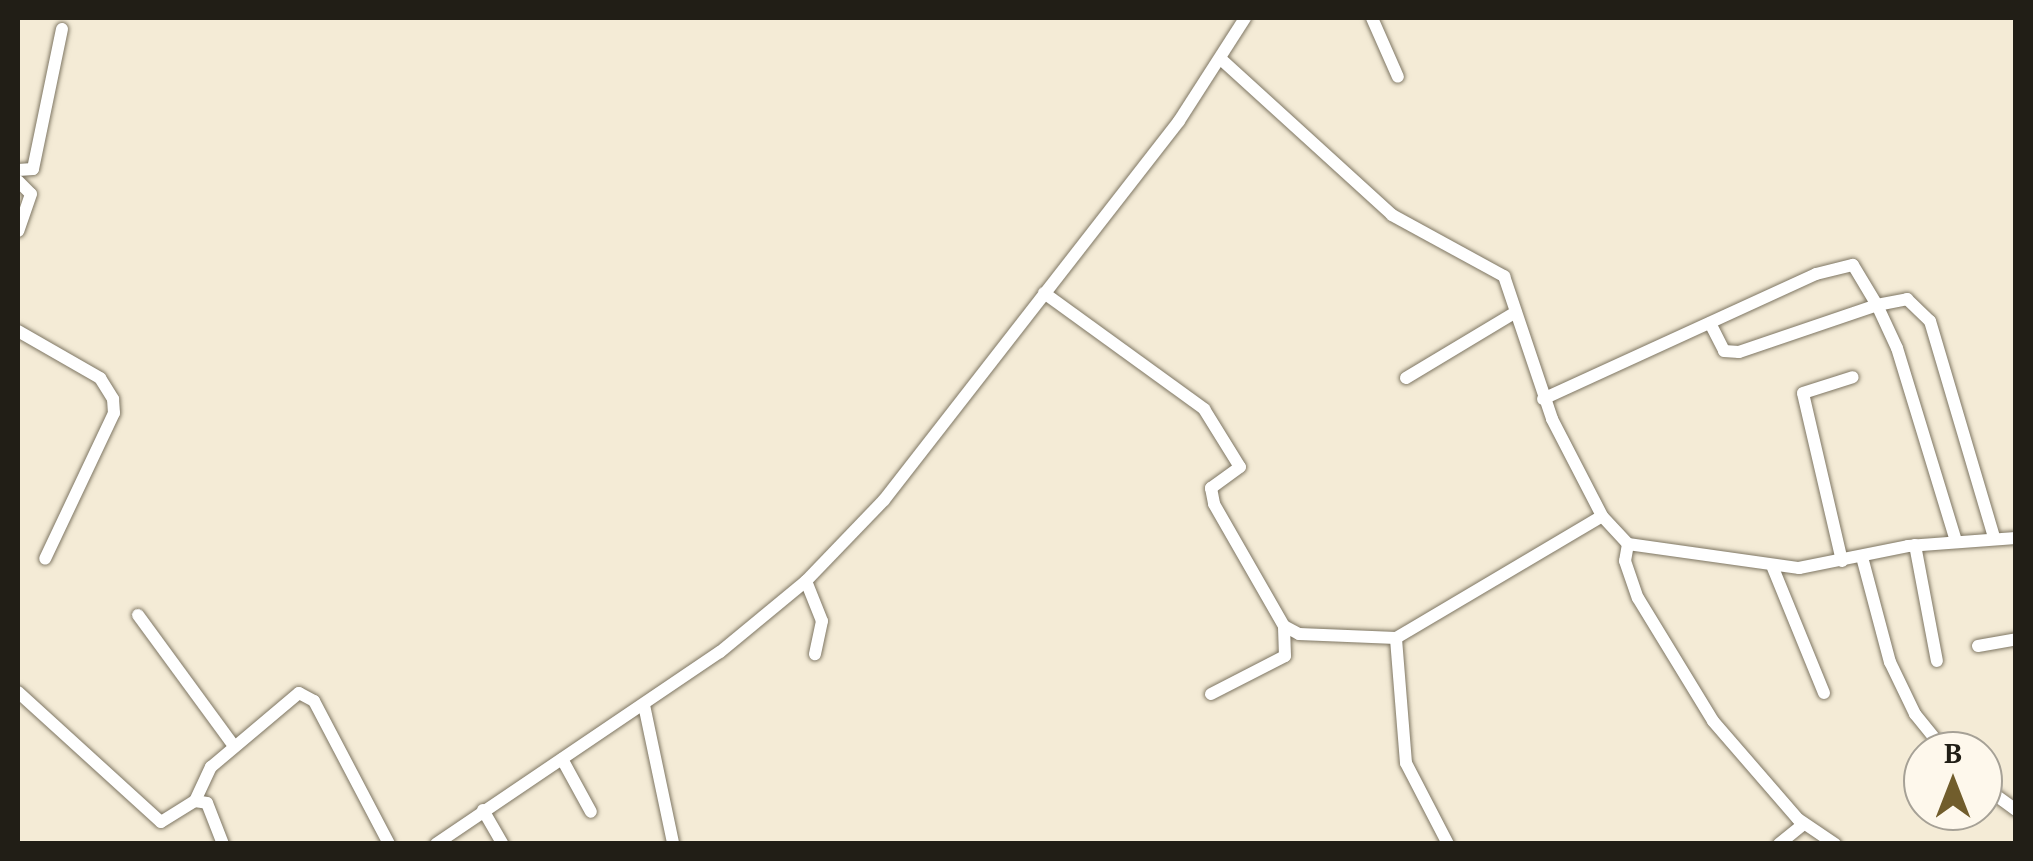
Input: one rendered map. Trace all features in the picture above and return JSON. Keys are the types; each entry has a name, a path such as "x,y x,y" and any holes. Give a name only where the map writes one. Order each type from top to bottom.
{"street":[{"path":"436,844 644,706 806,581 884,500 1223,61 1245,18"},
{"path":"1372,18 1398,77"},
{"path":"18,170 33,169 62,30"},
{"path":"1223,61 1392,215 1504,276 1543,400 1602,516 1628,544 1773,568 1842,562 1915,545 2016,538"},
{"path":"18,181 31,194 18,230"},
{"path":"1543,400 1848,264 1860,270 1877,304 1956,541"},
{"path":"1044,293 1204,410 1240,467 1211,488 1214,504 1284,626 1285,656 1210,694"},
{"path":"1710,324 1724,351 1739,352 1877,304 1907,298 1930,321 1994,538"},
{"path":"1406,378 1516,312"},
{"path":"18,331 100,378 114,399 114,413 46,559"},
{"path":"1842,562 1803,394 1852,377"},
{"path":"1284,626 1299,634 1396,638 1602,516"},
{"path":"1628,544 1628,576 1672,658 1714,721 1804,824 1835,844"},
{"path":"1915,545 1937,662"},
{"path":"1862,557 1890,662 1915,714 1929,731"},
{"path":"1773,568 1824,693"},
{"path":"806,581 822,621 815,654"},
{"path":"138,615 233,745"},
{"path":"1396,638 1406,763 1448,844"},
{"path":"1978,646 2016,640"},
{"path":"18,692 161,822 196,801 211,767 233,745 299,693 306,695 389,844"},
{"path":"644,706 673,842"},
{"path":"562,759 591,812"},
{"path":"196,801 207,803 223,844"},
{"path":"484,810 503,844"},
{"path":"1779,844 1804,824"}]}
